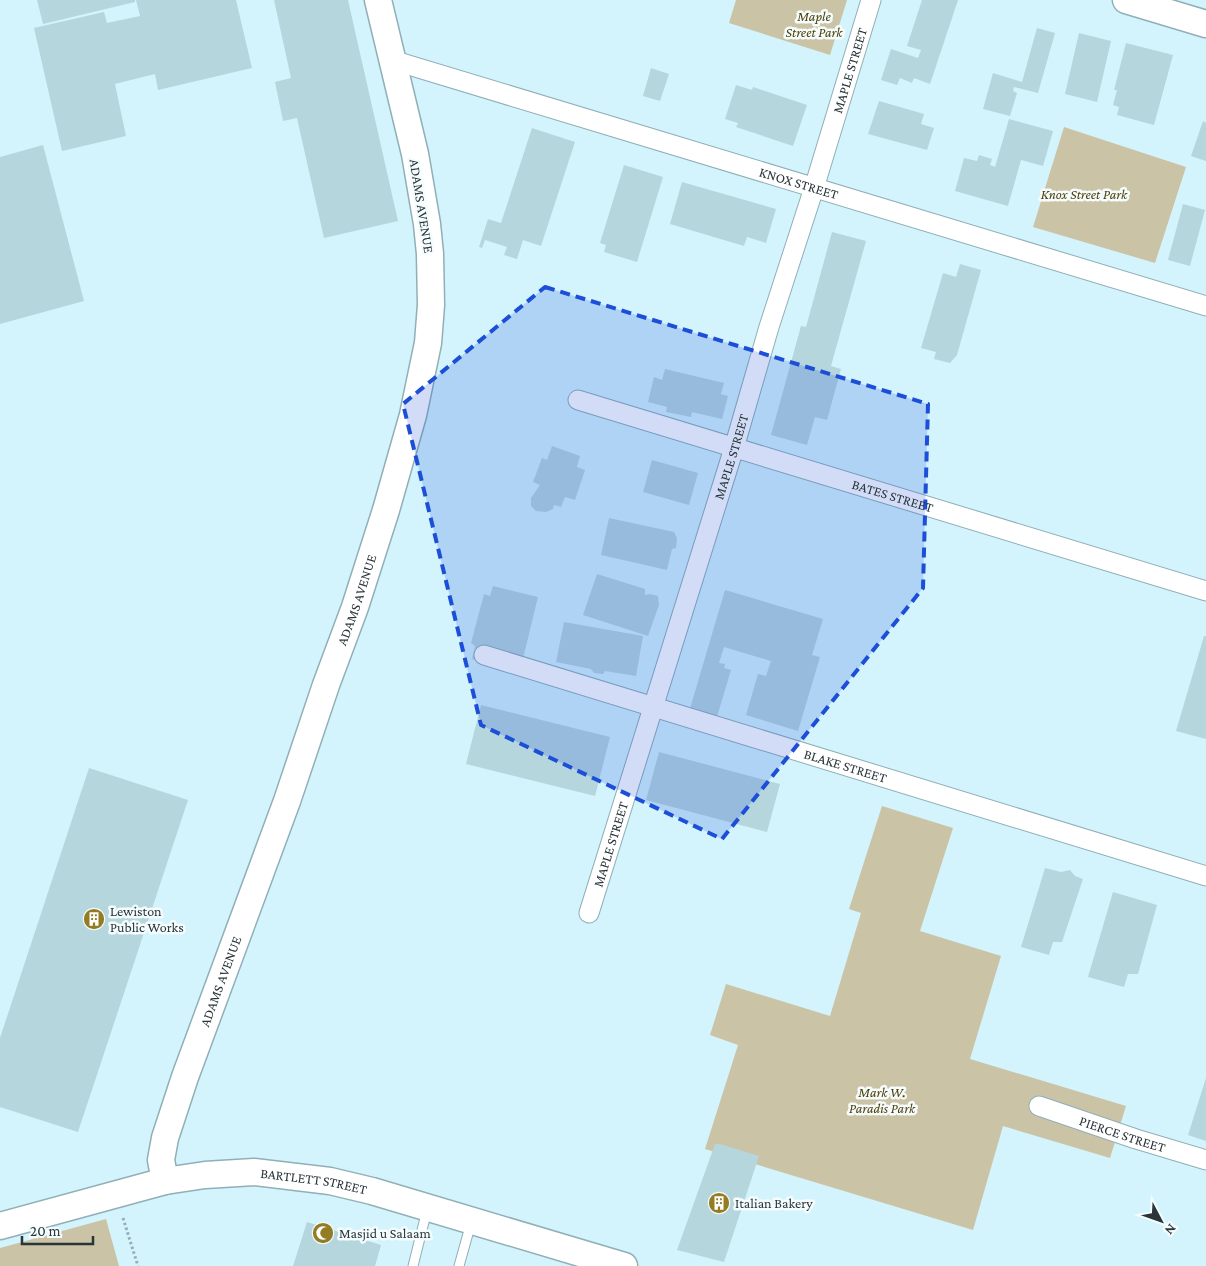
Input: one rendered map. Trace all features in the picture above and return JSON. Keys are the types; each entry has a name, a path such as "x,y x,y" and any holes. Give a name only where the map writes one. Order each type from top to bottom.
{"street":[{"name":"ADAMS AVENUE","path":"165,1181 161,1160 165,1138 185,1077 287,801 326,685 355,607 386,510 413,415 428,343 432,305 427,224 415,154 378,0"},
{"name":"MAPLE STREET","path":"589,913 654,708 870,0"},
{"path":"1126,0 1206,24"},
{"name":"KNOX STREET","path":"392,60 1206,306"},
{"name":"BATES STREET","path":"578,400 1206,591"},
{"name":"BLAKE STREET","path":"484,655 1206,876"},
{"name":"PIERCE STREET","path":"1040,1106 1136,1139 1206,1160"},
{"name":"BARTLETT STREET","path":"0,1226 165,1181 205,1175 254,1172 330,1180 621,1266"}],"lane":[{"path":"412,1266 428,1208"},
{"path":"459,1266 472,1221"}],"path":[{"path":"122,1217 138,1266"}],"highlighted area":[{"path":"545,287 928,404 923,588 722,839 481,725 403,404"}],"green space":[{"name":"Maple Street Park","path":"736,0 847,0 830,55 729,23"},
{"name":"Knox Street Park","path":"1064,127 1186,167 1155,263 1033,227"},
{"name":"Mark W. Paradis Park","path":"882,806 953,828 920,931 1001,956 970,1059 1126,1106 1110,1158 1003,1126 973,1230 705,1149 738,1045 710,1035 726,984 830,1016 861,913 849,909"},
{"path":"106,1219 119,1266 0,1266 0,1248"}],"building":[{"path":"37,0 135,0 135,2 43,24"},
{"path":"136,0 236,0 252,68 158,90 155,74 115,84 126,136 62,151 34,28 104,12 107,23 140,16"},
{"path":"274,0 348,0 398,221 324,238 297,118 283,121 275,82 291,78"},
{"path":"922,0 958,0 930,84 914,78 912,83 900,78 897,85 881,80 891,49 918,58 921,50 907,46"},
{"path":"1037,28 1055,33 1038,93 1014,87 1013,91 1017,93 1010,116 983,109 993,73 1022,82"},
{"path":"1079,33 1111,41 1097,102 1065,94"},
{"path":"1126,43 1173,55 1154,125 1117,115 1119,107 1113,105 1117,90 1114,90"},
{"path":"651,68 669,74 660,101 643,96"},
{"path":"736,85 752,90 753,87 807,105 793,146 736,127 738,123 725,119"},
{"path":"879,101 924,114 921,124 934,128 927,150 868,134"},
{"path":"1009,119 1053,131 1043,166 1021,160 1008,206 955,191 964,158 977,161 979,155 992,159 990,165 995,167"},
{"path":"1203,121 1206,123 1206,161 1191,156"},
{"path":"532,128 575,142 541,246 523,240 517,259 504,255 507,247 485,240 482,248 479,247 488,219 501,223"},
{"path":"43,145 84,301 0,324 0,157"},
{"path":"624,165 663,177 637,262 604,252 606,245 600,243"},
{"path":"682,182 776,209 766,243 747,237 744,246 670,224"},
{"path":"1183,204 1205,210 1190,266 1168,260"},
{"path":"832,232 866,241 831,366 841,369 827,420 815,417 807,445 771,435 801,326 806,327"},
{"path":"960,264 981,270 957,355 950,363 934,359 936,352 921,348 943,273 956,277"},
{"path":"665,369 724,383 721,394 728,396 722,419 692,412 691,417 666,412 667,407 648,402 654,377 662,380"},
{"path":"552,446 580,456 577,467 585,470 575,500 565,497 561,507 554,505 553,509 546,512 536,511 531,506 531,498 540,485 533,482 542,458 547,460"},
{"path":"652,460 698,473 689,505 643,492"},
{"path":"609,518 674,532 677,538 676,548 672,549 667,570 601,555"},
{"path":"597,574 645,589 645,595 658,596 659,605 648,636 583,615"},
{"path":"493,586 538,597 520,671 472,659 475,646 471,643 484,594 490,596"},
{"path":"725,590 823,619 812,655 820,657 798,731 746,715 758,674 766,676 771,661 724,647 719,663 725,664 724,668 731,670 716,720 689,712"},
{"path":"564,622 643,636 636,676 605,671 603,674 594,673 591,669 556,662"},
{"path":"1204,636 1206,636 1206,739 1176,731"},
{"path":"481,705 610,737 595,796 466,764"},
{"path":"659,752 780,784 767,832 646,800"},
{"name":"Lewiston Public Works","path":"89,768 188,800 78,1132 0,1107 0,1038"},
{"path":"1045,868 1061,872 1070,870 1075,876 1083,879 1062,942 1053,942 1049,955 1021,947"},
{"path":"1113,892 1157,905 1138,974 1128,974 1124,987 1088,977"},
{"path":"1206,1078 1206,1141 1188,1135"},
{"name":"Italian Bakery","path":"715,1144 759,1156 724,1262 677,1250"},
{"name":"Masjid u Salaam","path":"307,1222 381,1245 375,1266 293,1266"}],"place":[{"name":"Lewiston Public Works","path":"94,919"},
{"name":"Italian Bakery","path":"719,1203"},
{"name":"Masjid u Salaam","path":"323,1233"}]}
